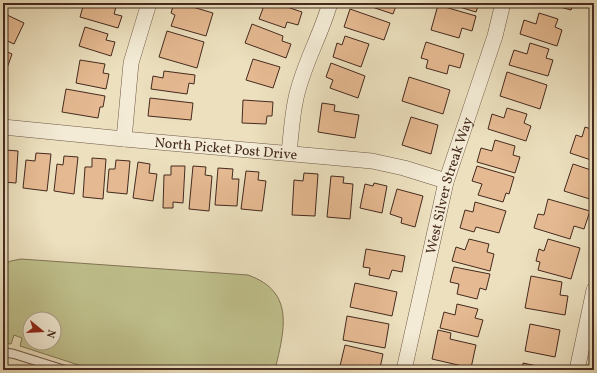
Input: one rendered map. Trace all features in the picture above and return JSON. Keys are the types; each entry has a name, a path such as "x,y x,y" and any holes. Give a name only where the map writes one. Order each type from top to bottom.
{"street":[{"path":"124,139 131,63 149,3"},
{"path":"289,153 296,98 306,68 325,21 330,3"},
{"name":"West Silver Streak Way","path":"404,370 446,181 494,36 503,3"},
{"name":"North Picket Post Drive","path":"3,127 372,161 404,168 446,181"},
{"path":"577,370 593,297"}],"lane":[{"path":"3,352 65,370"}],"green space":[{"path":"21,259 248,275 263,282 274,292 280,302 283,314 283,327 275,370 94,370 35,351 62,351 62,311 22,311 22,338 14,335 11,344 3,343 3,264"}],"building":[{"path":"14,3 25,3 24,6"},
{"path":"84,3 103,3 116,7 114,14 122,16 118,28 80,17"},
{"path":"174,3 179,3 213,13 206,36 171,26 175,15 171,13"},
{"path":"265,3 275,3 302,12 298,25 287,22 285,28 259,19"},
{"path":"288,3 301,3 299,7"},
{"path":"360,3 397,3 393,14"},
{"path":"446,3 479,3 476,12"},
{"path":"545,3 573,3 571,10"},
{"path":"438,5 476,16 472,31 462,28 459,38 431,30"},
{"path":"350,9 390,23 384,40 344,27"},
{"path":"3,13 24,23 14,44 3,39"},
{"path":"539,13 558,19 555,27 562,30 557,46 520,34 524,20 536,24"},
{"path":"252,24 283,36 282,41 291,44 286,58 245,43"},
{"path":"85,27 108,34 106,40 115,42 111,56 79,46"},
{"path":"167,31 204,42 197,68 159,57"},
{"path":"345,36 369,44 361,67 333,57 337,43 342,45"},
{"path":"426,42 464,54 460,68 449,65 447,74 426,68 428,60 421,58"},
{"path":"530,43 549,49 546,58 553,60 548,76 509,65 514,50 527,54"},
{"path":"3,50 12,54 6,71 3,70"},
{"path":"253,59 280,67 273,88 246,80"},
{"path":"80,60 105,64 103,73 109,74 106,89 76,83"},
{"path":"331,63 365,76 358,98 330,88 333,80 326,77"},
{"path":"164,71 195,75 194,84 189,83 187,94 151,89 153,76 163,78"},
{"path":"507,72 547,85 540,109 500,96"},
{"path":"409,77 450,90 443,114 402,101"},
{"path":"66,89 105,96 103,107 100,107 98,118 62,112"},
{"path":"150,98 193,103 191,120 148,116"},
{"path":"243,100 273,102 272,116 267,116 266,124 242,123"},
{"path":"322,103 335,105 334,111 359,115 355,138 318,132"},
{"path":"594,105 594,115 591,114"},
{"path":"507,108 527,114 524,123 531,126 526,141 488,129 492,114 504,118"},
{"path":"411,117 438,125 431,154 402,145"},
{"path":"585,127 594,130 594,161 570,153 576,135 582,137"},
{"path":"495,140 515,146 513,155 520,157 515,173 477,162 481,148 492,151"},
{"path":"6,150 18,151 16,183 3,182 3,158 5,158"},
{"path":"36,153 51,154 47,191 23,188 26,160 35,161"},
{"path":"64,156 78,157 74,194 54,191 57,164 63,165"},
{"path":"92,158 106,159 103,199 83,197 85,167 92,167"},
{"path":"116,160 130,161 127,194 107,192 109,169 115,169"},
{"path":"138,162 150,164 149,173 157,174 153,201 133,198"},
{"path":"573,164 594,171 593,200 564,191"},
{"path":"171,166 185,166 183,203 173,202 173,208 163,208 164,175 171,175"},
{"path":"193,166 206,167 205,175 212,176 209,211 189,209"},
{"path":"477,166 514,177 509,194 506,193 503,202 478,195 482,184 472,181"},
{"path":"218,168 233,169 232,179 239,179 237,206 215,205"},
{"path":"246,171 259,172 258,180 266,181 262,211 241,209"},
{"path":"304,173 318,174 315,216 292,215 294,180 303,181"},
{"path":"331,176 344,177 343,183 353,184 350,219 327,217"},
{"path":"374,183 387,186 382,213 360,208 365,184 373,186"},
{"path":"397,189 423,196 415,227 401,223 402,218 390,214"},
{"path":"548,199 590,211 584,229 574,226 570,239 534,228 538,214 544,215"},
{"path":"475,202 506,211 499,233 476,227 474,232 460,228 465,210 473,212"},
{"path":"469,239 489,244 487,252 494,254 490,271 452,261 456,247 465,250"},
{"path":"548,239 580,248 571,279 538,270 540,262 536,261 539,249 544,251"},
{"path":"366,249 405,256 402,272 392,270 389,279 369,275 370,268 363,267"},
{"path":"454,267 490,274 486,290 480,288 477,299 457,294 459,284 450,282"},
{"path":"531,276 562,282 560,295 568,296 565,315 525,308"},
{"path":"355,283 397,292 392,316 350,307"},
{"path":"457,304 478,309 475,318 483,320 478,337 440,328 444,312 455,315"},
{"path":"347,316 389,324 385,348 343,340"},
{"path":"530,324 560,330 555,357 525,351"},
{"path":"438,330 451,333 450,339 476,345 471,368 432,359"},
{"path":"345,345 383,354 380,368 369,365 368,370 339,370"},
{"path":"523,363 551,369 522,370"},
{"path":"430,365 449,370 429,370"}]}
